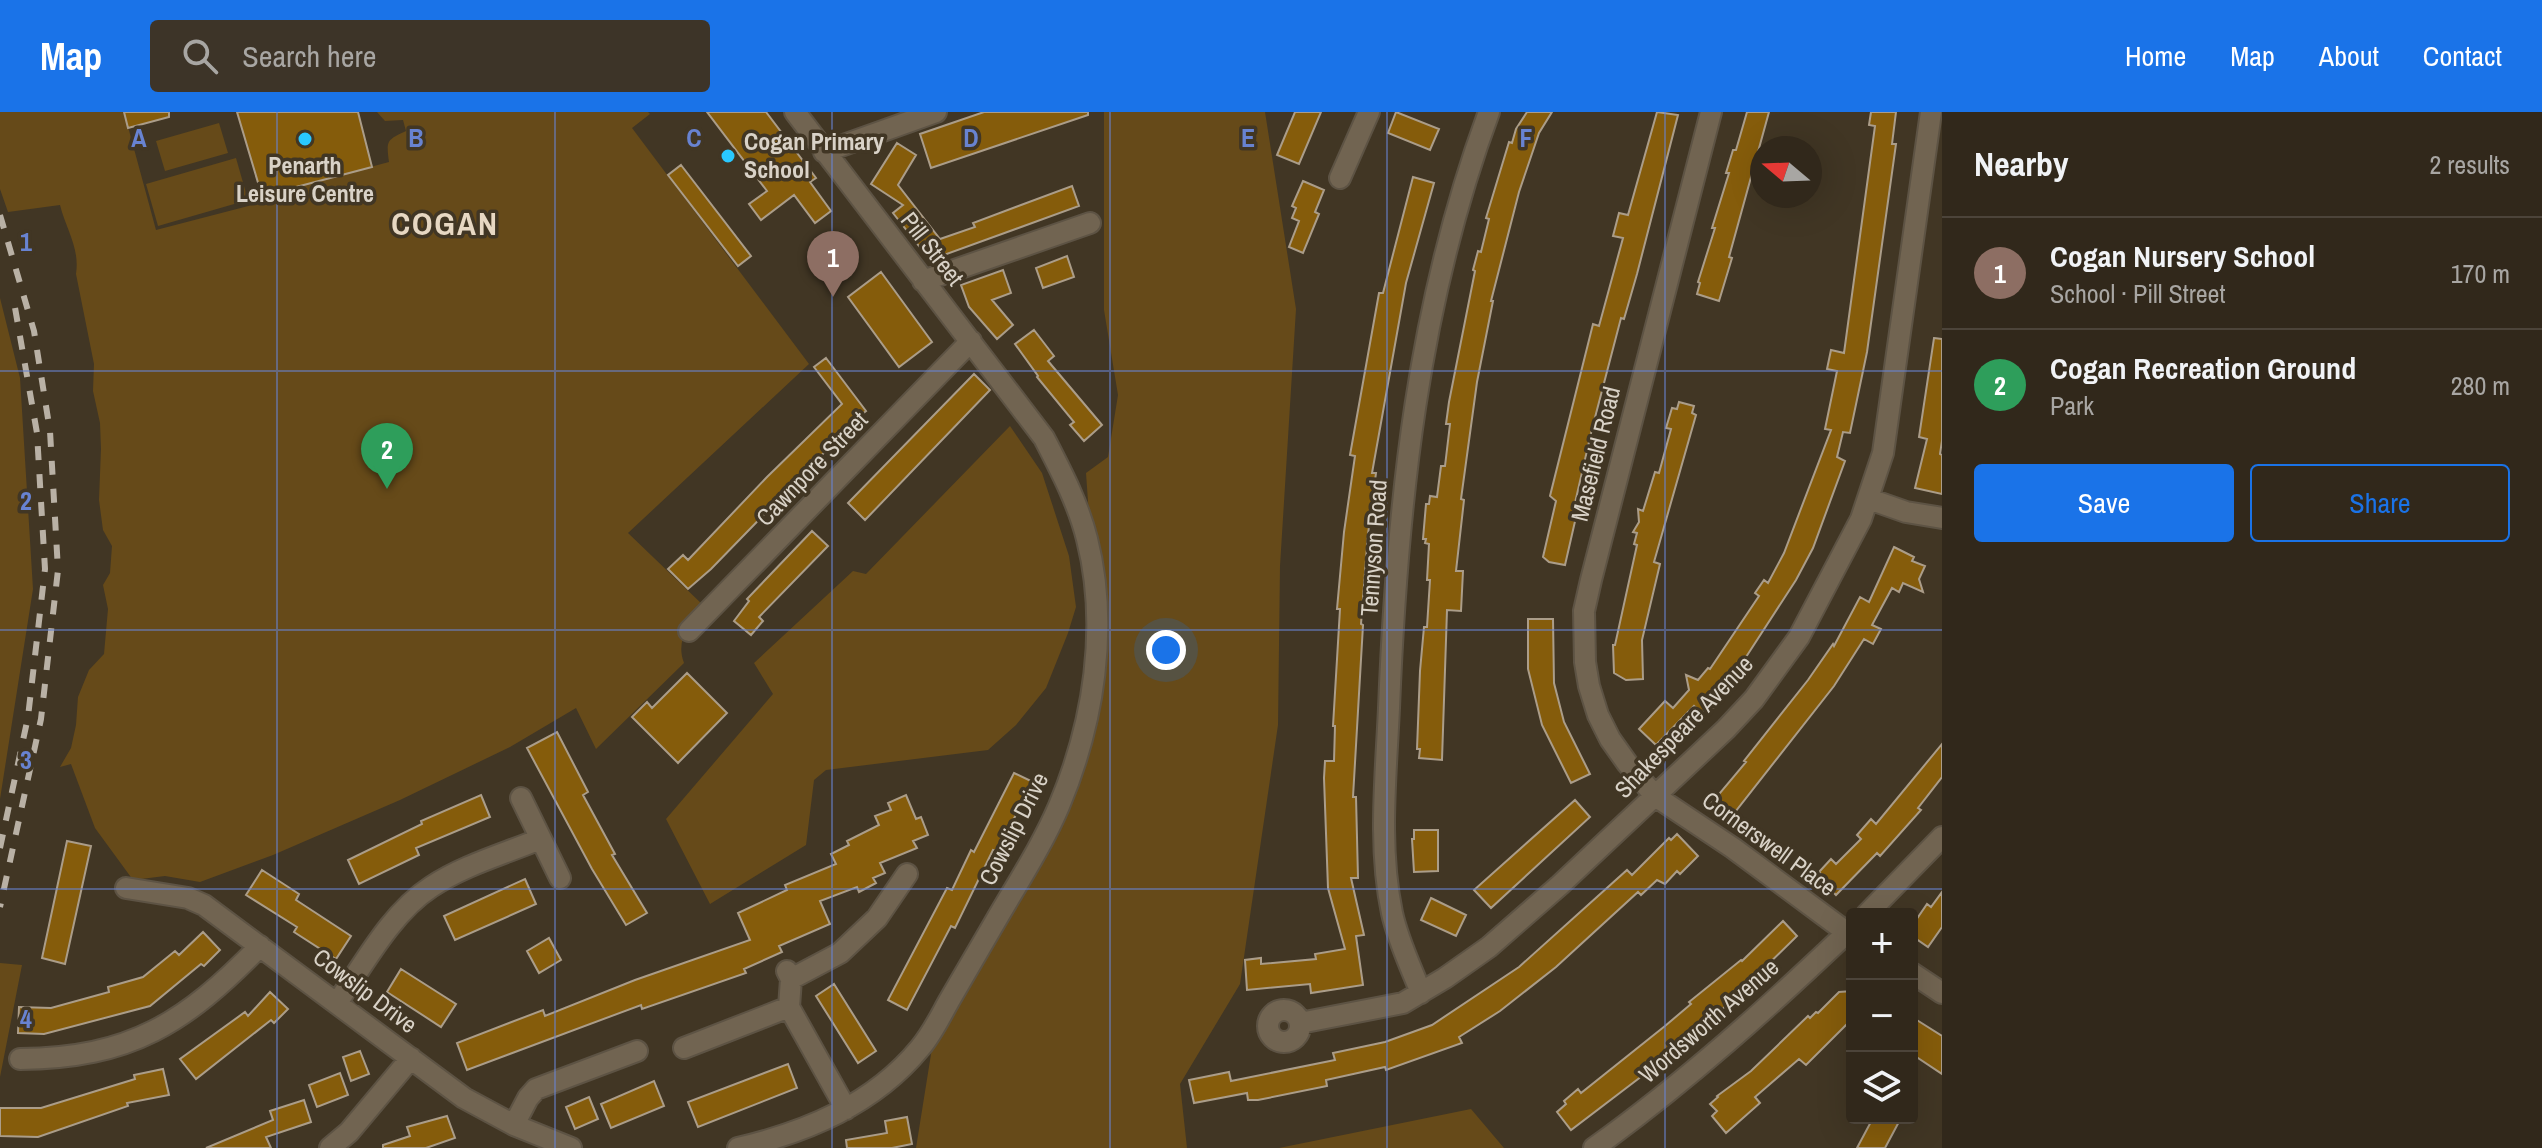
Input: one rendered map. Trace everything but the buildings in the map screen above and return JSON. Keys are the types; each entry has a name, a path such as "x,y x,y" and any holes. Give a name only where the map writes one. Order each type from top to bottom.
{"street":[{"name":"Pill Street","path":"795,112 971,341"},
{"path":"824,152 936,112"},
{"path":"1340,178 1369,112"},
{"name":"Tennyson Road","path":"1421,993 1393,914 1386,854 1388,730 1398,554 1422,357 1461,194 1489,112"},
{"name":"Masefield Road","path":"1655,796 1610,739 1598,715 1585,662 1584,611 1711,112"},
{"name":"Shakespeare Avenue","path":"1300,1023 1387,1007 1421,993 1468,963 1515,925 1726,729 1799,637 1869,499 1883,453 1931,112"},
{"path":"923,281 1090,223"},
{"name":"Cawnpore Street","path":"689,631 971,341"},
{"name":"Cowslip Drive","path":"738,1148 794,1132 846,1109 890,1079 929,1036 1059,808 1082,738 1089,709 1098,623 1087,539 1077,506 1044,438 971,341"},
{"path":"1869,499 1906,512 1942,518"},
{"name":"Cornerswell Place","path":"1655,796 1846,927"},
{"path":"521,798 560,878"},
{"path":"1873,908 1942,837"},
{"path":"337,1003 414,900 450,876 540,839"},
{"path":"846,1109 789,1007 789,975 840,953 877,918 907,874"},
{"name":"Cowslip Drive","path":"126,888 188,898 204,905 464,1098 514,1125 571,1148"},
{"name":"Wordsworth Avenue","path":"1594,1148 1680,1082 1846,936"},
{"path":"20,1059 48,1059 102,1050 161,1029 208,996 260,946"},
{"path":"1918,977 1942,993"},
{"path":"684,1048 789,1007"},
{"path":"514,1125 522,1107 536,1089 637,1051"},
{"path":"330,1148 356,1124 411,1058"}],"shaded area":[{"path":"0,112 124,112 156,230 264,202 262,196 389,162 389,142 406,131 403,120 385,121 377,112 648,112 650,114 632,128 809,364 628,533 704,606 689,625 683,639 684,663 596,749 576,708 510,747 400,800 273,855 200,882 165,876 133,880 95,828 71,764 60,767 71,748 78,697 89,670 104,654 108,609 103,585 110,573 112,546 103,530 99,500 100,423 93,391 94,364 76,274 74,247 60,205 8,212 0,189"},
{"path":"1104,112 1265,112 1296,309 1280,566 1278,725 1240,984 1180,1084 1187,1148 916,1148 932,1048 1063,816 1102,698 1086,473 1108,457 1118,395 1104,310"},
{"path":"219,123 228,153 165,171 156,141"},
{"path":"236,158 248,200 158,226 146,184"},
{"path":"0,298 20,378 33,589 0,799"},
{"path":"1010,426 1042,473 1069,556 1076,607 1046,688 1016,725 988,750 826,770 814,780 806,845 710,904 666,819 773,694 754,663 853,571 866,574"},
{"path":"0,963 22,965 0,1077"},
{"path":"1471,1109 1504,1148 1279,1148"}],"railway":[{"path":"0,215 34,331 50,431 58,570 41,719 0,907"},
{"path":"0,848 28,717 45,569 37,433 14,302"}],"place":[{"name":"Penarth Leisure Centre","path":"305,139"},
{"name":"Cogan Primary School","path":"728,156"},
{"name":"Cogan Nursery School","path":"833,297"},
{"name":"Cogan Recreation Ground","path":"387,489"}],"district":[{"name":"COGAN","path":"445,224"}]}
